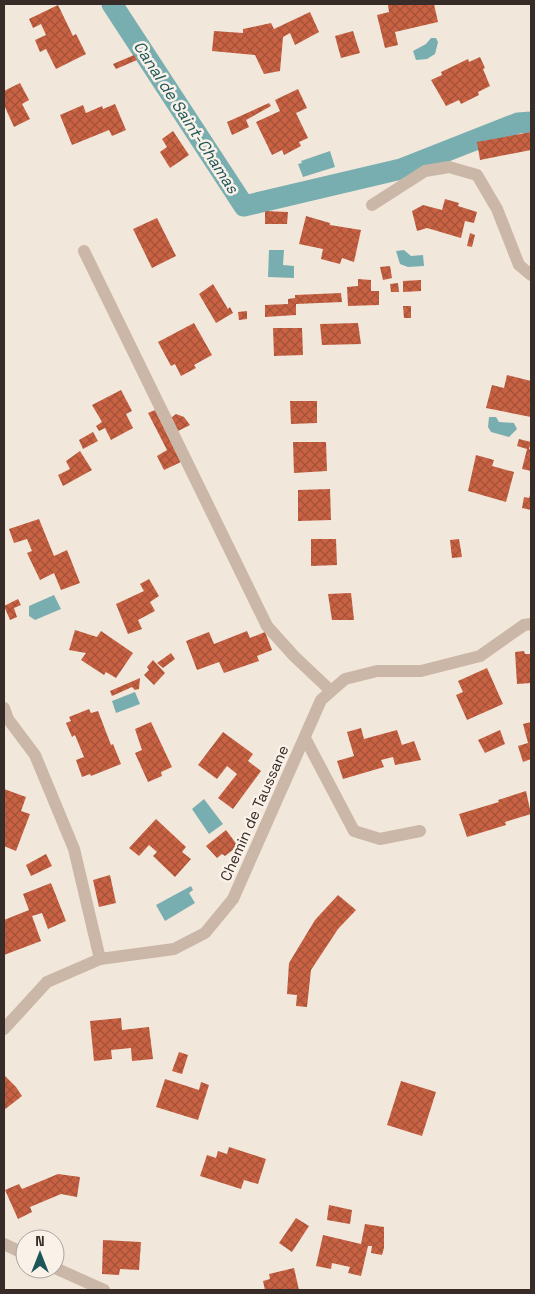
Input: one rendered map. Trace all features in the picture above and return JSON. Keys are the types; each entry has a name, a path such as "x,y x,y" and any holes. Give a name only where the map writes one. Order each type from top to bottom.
{"street":[{"path":"372,206 424,171 449,167 477,175 498,209 519,265 531,275"},
{"path":"84,251 267,626 294,656 331,691"},
{"name":"Chemin de Taussane","path":"4,1029 47,982 100,959 174,949 205,933 233,899 321,700 345,679 378,670 421,671 480,656 524,625 531,624"},
{"path":"4,708 8,719 35,755 74,849 100,959"},
{"path":"305,738 354,832 380,839 420,831"},
{"path":"65,1272 104,1290"}],"water":[{"path":"431,38 436,38 438,42 435,54 427,59 416,60 413,51 426,44"},
{"path":"330,151 335,167 303,177 298,164 302,163 301,161"},
{"path":"269,250 284,250 283,265 294,266 294,278 268,277"},
{"path":"404,250 411,256 423,255 424,266 408,267 400,264 396,251"},
{"path":"489,417 496,417 499,422 514,423 517,429 509,437 491,432 488,427"},
{"path":"54,595 61,609 35,620 29,616 29,606"},
{"path":"135,692 140,704 116,713 112,701"},
{"path":"204,799 223,824 209,834 192,809"},
{"path":"191,886 193,890 189,893 195,903 165,921 156,905"}],"building":[{"path":"434,4 438,22 395,32 398,45 385,48 377,15 389,12 388,5"},
{"path":"58,5 73,36 76,34 86,54 56,69 46,49 40,52 35,40 46,35 41,24 33,28 29,19"},
{"path":"310,12 319,32 295,45 290,33 283,37 280,71 264,74 255,55 212,51 214,31 243,33 243,29 271,23 274,29"},
{"path":"353,31 360,53 341,58 335,36"},
{"path":"134,55 137,60 116,69 113,64"},
{"path":"480,57 490,86 478,92 479,95 461,104 459,100 446,106 431,80 442,75 441,72 468,59 469,62"},
{"path":"20,83 29,100 22,104 30,119 14,127 4,105 4,91"},
{"path":"298,89 307,108 296,113 308,138 299,142 301,146 284,155 282,150 272,155 256,122 280,111 275,100"},
{"path":"269,103 271,106 246,120 249,127 232,135 227,122"},
{"path":"115,104 126,130 112,136 109,130 72,145 60,115 83,105 86,113 102,106 103,109"},
{"path":"173,131 189,155 170,168 160,152 167,147 162,139"},
{"path":"531,132 531,150 480,160 477,142"},
{"path":"445,199 459,203 458,206 477,212 474,223 465,221 461,238 427,228 417,231 412,211 423,205 442,210"},
{"path":"265,211 288,212 287,224 265,224"},
{"path":"306,216 330,223 330,225 361,230 354,262 342,258 340,264 321,259 323,249 299,244"},
{"path":"157,218 176,256 152,268 133,229"},
{"path":"470,233 475,235 472,247 467,246"},
{"path":"390,266 392,278 383,280 380,267"},
{"path":"358,279 371,280 371,291 379,291 379,305 348,306 347,287 358,286"},
{"path":"421,280 421,291 403,292 403,281"},
{"path":"398,283 399,292 391,292 390,284"},
{"path":"213,284 228,309 230,307 233,313 216,323 199,294"},
{"path":"341,293 342,302 296,304 296,315 265,317 265,305 288,304 288,299 295,298 295,295"},
{"path":"403,306 411,306 411,318 404,318"},
{"path":"247,311 247,319 239,320 238,312"},
{"path":"194,323 212,355 194,365 196,368 181,376 175,364 171,366 158,342"},
{"path":"358,323 361,344 322,345 320,324"},
{"path":"273,328 302,328 303,355 274,356"},
{"path":"507,375 531,381 531,417 486,408 492,385 504,388"},
{"path":"121,390 132,411 126,414 133,428 111,440 105,428 99,431 96,426 102,422 92,405"},
{"path":"290,401 317,401 317,423 291,424"},
{"path":"155,410 181,462 164,470 157,456 167,450 148,413"},
{"path":"176,414 184,417 190,425 178,431 171,418"},
{"path":"93,432 98,441 83,449 79,440"},
{"path":"519,439 531,442 529,449 531,450 531,471 522,469 527,449 517,446"},
{"path":"293,442 326,442 327,471 294,473"},
{"path":"80,451 92,470 63,486 58,475 70,469 66,461"},
{"path":"476,455 494,460 492,466 514,472 506,502 468,491"},
{"path":"330,489 331,520 298,521 298,490"},
{"path":"531,492 531,510 522,508 524,497 529,498"},
{"path":"39,519 54,556 67,550 80,583 61,590 54,573 40,580 27,553 32,551 27,539 14,543 9,529"},
{"path":"311,539 336,539 337,565 311,566"},
{"path":"459,539 462,557 452,558 450,540"},
{"path":"149,579 159,596 150,602 155,611 138,620 142,629 128,634 116,604 144,591 140,584"},
{"path":"351,593 354,620 332,620 328,594"},
{"path":"18,599 21,605 14,608 17,617 10,620 4,606"},
{"path":"75,630 97,637 101,631 133,653 116,678 106,672 104,675 81,660 86,653 69,650"},
{"path":"247,631 250,638 265,632 272,650 257,656 259,661 224,673 219,662 197,670 186,641 209,632 214,644"},
{"path":"524,651 525,654 531,654 531,683 517,684 515,652"},
{"path":"171,653 175,659 163,668 157,663"},
{"path":"153,660 165,673 154,685 144,675 149,670 147,667"},
{"path":"487,668 503,704 467,720 456,695 463,692 458,681"},
{"path":"140,678 139,689 135,690 132,687 112,696 110,691"},
{"path":"89,709 91,713 98,711 111,745 113,744 121,764 91,776 90,774 82,777 76,760 84,757 75,735 72,737 66,723 71,721 69,717"},
{"path":"151,722 172,767 161,772 162,776 148,782 135,753 142,750 135,729"},
{"path":"531,722 531,759 523,762 518,746 528,743 523,724"},
{"path":"361,728 364,739 397,730 402,745 414,741 421,760 395,765 393,757 381,760 384,767 343,779 337,761 354,756 347,732"},
{"path":"500,730 505,744 485,753 478,740"},
{"path":"223,732 253,754 248,761 261,771 233,809 218,798 237,774 227,766 217,779 198,765"},
{"path":"4,789 26,797 21,811 30,814 16,851 4,846"},
{"path":"526,791 531,814 505,822 506,825 467,837 459,814 499,802 498,800"},
{"path":"156,819 186,847 182,852 191,859 175,877 153,856 157,852 149,845 139,856 129,848"},
{"path":"226,830 238,846 225,856 222,854 217,858 206,846"},
{"path":"46,854 52,866 31,876 26,865"},
{"path":"110,875 116,903 99,907 93,880"},
{"path":"51,883 66,921 48,929 42,913 32,916 41,941 4,955 4,920 29,910 23,894"},
{"path":"338,895 356,910 338,929 311,970 307,1007 296,1006 297,995 287,994 289,963 315,920"},
{"path":"121,1018 122,1030 149,1027 153,1059 132,1061 131,1048 111,1050 112,1059 94,1061 90,1021"},
{"path":"179,1052 188,1055 182,1074 172,1071"},
{"path":"5,1076 22,1096 4,1110"},
{"path":"165,1079 199,1090 201,1082 209,1085 198,1120 156,1107"},
{"path":"401,1081 436,1092 422,1136 387,1125"},
{"path":"229,1147 266,1159 258,1184 244,1180 241,1189 200,1176 207,1155 216,1158 218,1151 227,1154"},
{"path":"58,1174 80,1177 77,1197 61,1194 30,1207 32,1212 18,1219 5,1190 19,1184 22,1189"},
{"path":"329,1205 352,1210 350,1224 327,1220"},
{"path":"296,1218 309,1226 292,1252 279,1243"},
{"path":"365,1224 384,1227 384,1248 382,1255 371,1253 372,1246 368,1246 361,1276 348,1273 350,1267 332,1263 331,1269 316,1266 323,1235 361,1244"},
{"path":"103,1240 141,1242 139,1270 120,1269 119,1275 102,1274"},
{"path":"294,1268 299,1290 265,1290 263,1281 270,1279 269,1274"}],"waterway":[{"name":"Canal de Saint-Chamas","path":"112,4 244,206 401,169 518,123 531,122"}]}
